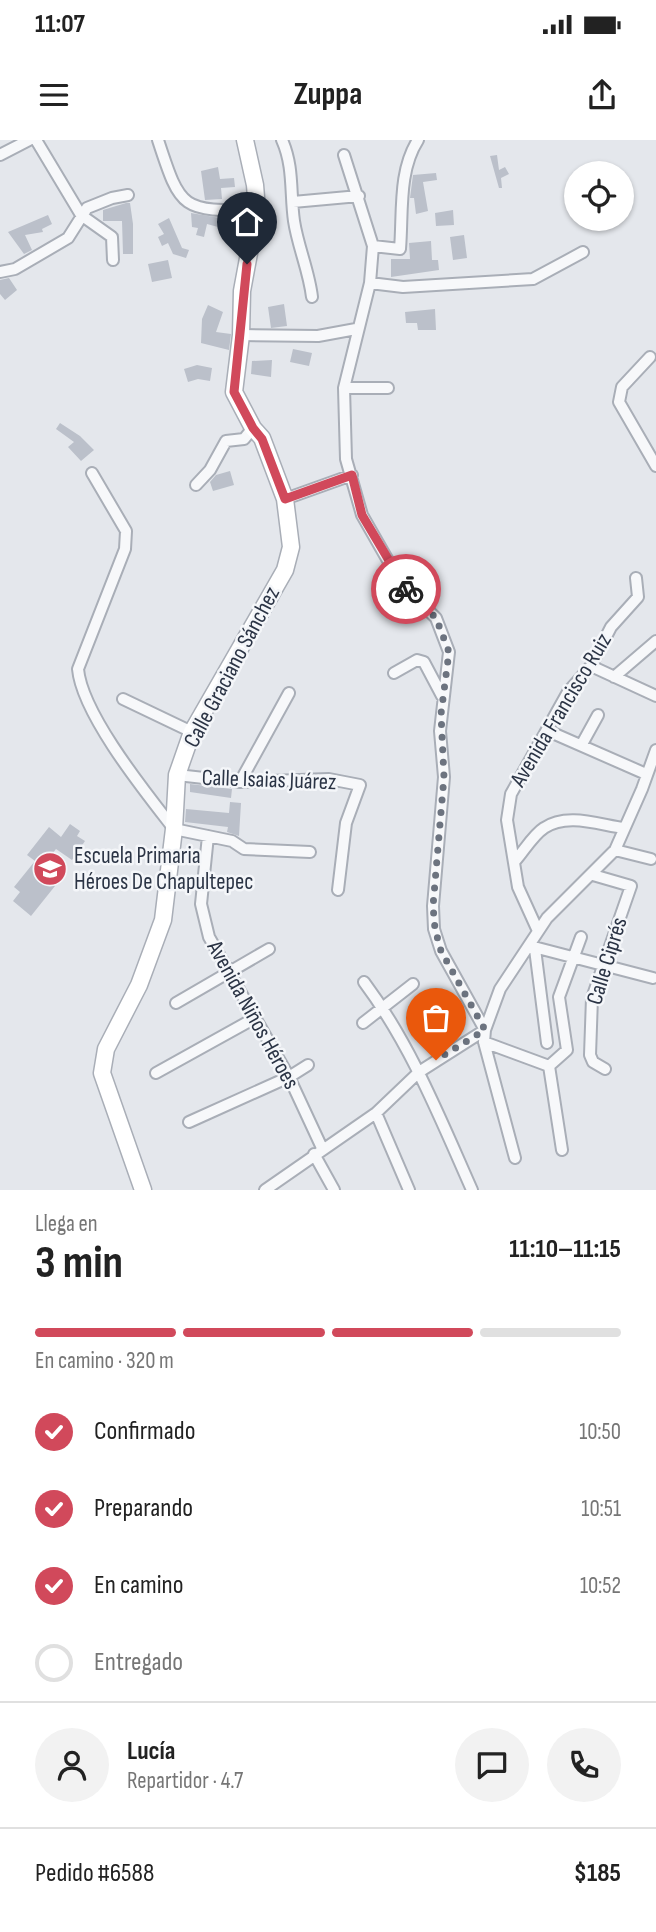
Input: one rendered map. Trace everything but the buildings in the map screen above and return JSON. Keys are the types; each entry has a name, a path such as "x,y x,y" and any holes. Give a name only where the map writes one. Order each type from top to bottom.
{"street":[{"path":"0,155 29,140"},
{"path":"36,140 81,215 113,237 113,260"},
{"path":"158,140 172,183 184,203 194,208 257,210"},
{"name":"Calle Graciano Sánchez","path":"143,1190 125,1132 102,1073 106,1048 138,985 163,920 174,829 177,775 192,732 285,570 291,547 285,499 262,439 253,428 234,392 242,335 242,290 257,210 256,185 245,140"},
{"path":"282,140 292,167 294,220 309,271 312,297"},
{"path":"373,246 400,248 405,174 410,152 418,140"},
{"path":"344,155 373,246 370,283 356,329 344,388 346,459 362,515 402,585 436,618 449,652 440,732 444,777 433,906 435,929 441,951 485,1030"},
{"path":"0,272 15,269 68,238 87,208 128,195"},
{"path":"293,202 359,196"},
{"path":"370,283 403,286 533,279 583,252"},
{"path":"242,335 318,336 356,329"},
{"path":"650,357 621,387 619,402 656,466"},
{"path":"344,388 388,388"},
{"path":"196,485 211,470 226,441 244,439 253,428"},
{"path":"92,473 126,531 125,549 78,669 79,685 117,751 174,829 232,841 244,849 310,852"},
{"path":"285,499 352,475"},
{"name":"Avenida Francisco Ruiz","path":"538,931 518,887 507,820 511,794 568,692 591,666 611,627 638,597 636,578"},
{"path":"614,677 656,640"},
{"path":"394,673 417,660 424,662 442,696"},
{"path":"591,666 656,696"},
{"path":"240,782 289,693"},
{"path":"123,699 192,732"},
{"path":"582,744 598,715"},
{"path":"548,731 646,774"},
{"path":"515,1158 484,1042 485,1030 500,989 532,948 538,931 547,918 593,875 615,850 656,750"},
{"name":"Calle Isaias Juárez","path":"177,775 240,782 328,779 360,785 346,823 338,890"},
{"path":"642,789 656,792"},
{"path":"515,861 545,827 581,819 596,825 624,828"},
{"name":"Avenida Niños Héroes","path":"208,836 201,904 209,937 228,975 289,1077 334,1190"},
{"path":"615,850 651,859"},
{"name":"Calle Ciprés","path":"593,875 631,886 592,998 590,1055 593,1062 605,1069"},
{"path":"549,1066 567,1050 559,997 581,937"},
{"path":"532,948 653,978"},
{"path":"532,948 547,1043"},
{"path":"176,1003 269,949"},
{"path":"364,982 383,1008 419,1072 472,1190"},
{"path":"363,1023 413,984"},
{"path":"156,1073 255,1018"},
{"path":"268,1189 318,1151 376,1113 419,1072 485,1030"},
{"path":"484,1042 549,1066"},
{"path":"189,1122 289,1077 308,1065"},
{"path":"549,1066 562,1150"},
{"path":"376,1113 409,1190"}],"way so far":[{"path":"406,589 436,618 449,652 440,732 444,777 433,906 435,929 441,951 485,1030 436,1060"}],"place":[{"name":"Escuela Primaria Héroes De Chapultepec","path":"50,869"}],"route":[{"path":"247,264 242,290 242,335 234,392 253,428 262,439 285,499 352,475 362,515 406,589"}]}
